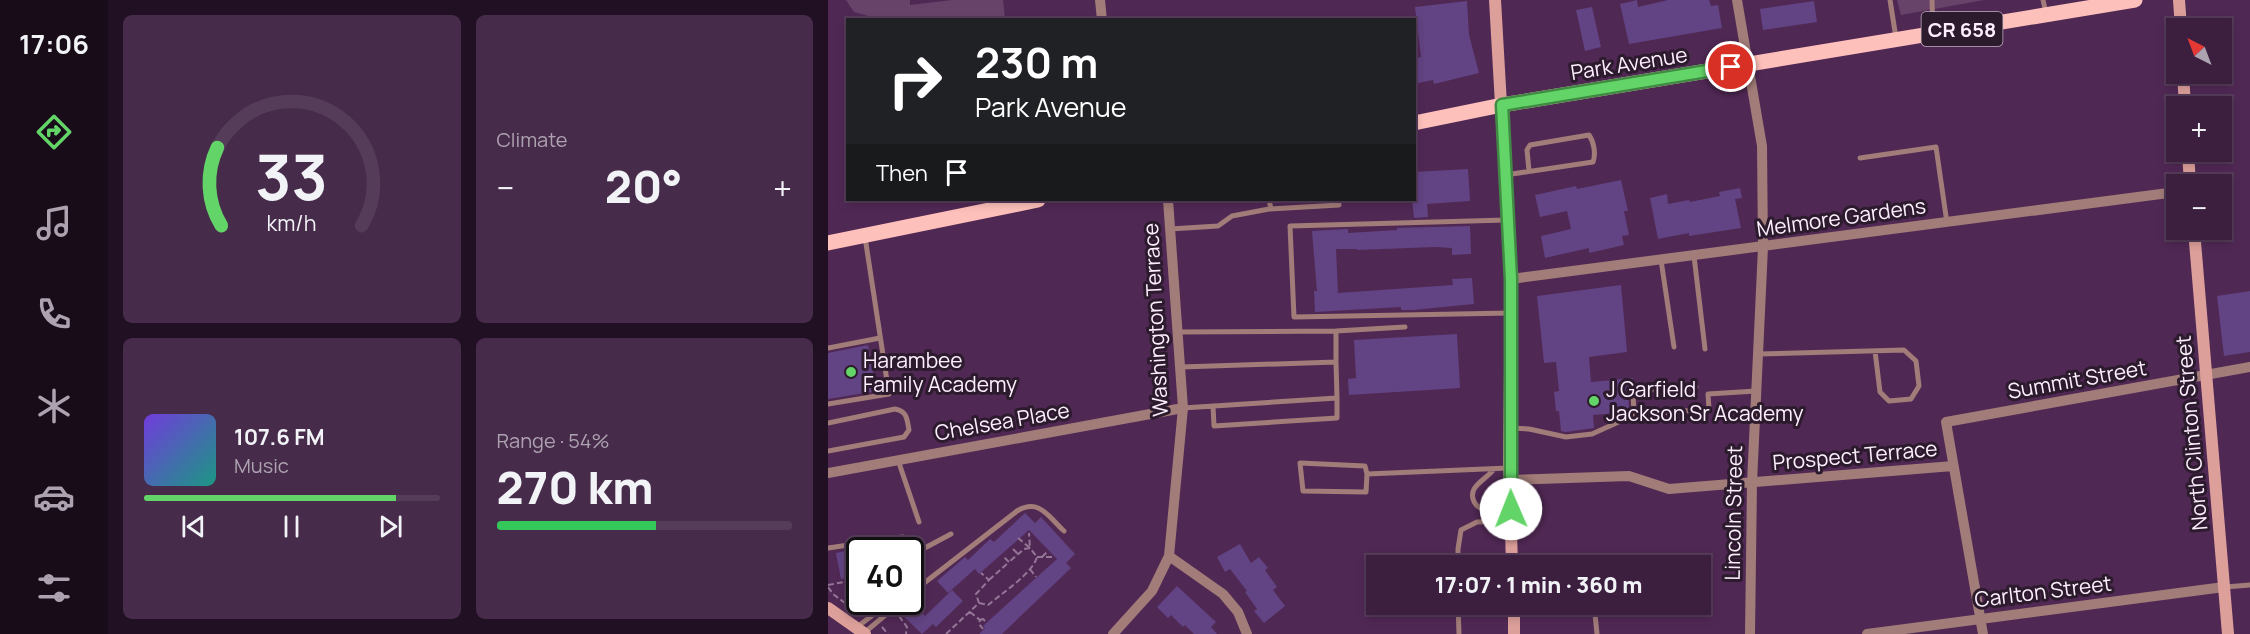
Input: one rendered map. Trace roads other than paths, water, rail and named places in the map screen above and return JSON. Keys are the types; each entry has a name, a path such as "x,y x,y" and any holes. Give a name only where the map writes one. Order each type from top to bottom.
{"main road":[{"name":"Park Avenue","path":"1416,123 1502,105 1896,40 2044,7 2135,0"},
{"path":"828,243 1033,201"}],"street":[{"path":"1100,0 1102,18"},
{"path":"1496,0 1511,279 1512,555"},
{"name":"Lincoln Street","path":"1737,0 1762,146 1762,247 1752,483 1750,634"},
{"path":"2179,0 2180,18"},
{"name":"Melmore Gardens","path":"1511,279 2166,193"},
{"name":"Washington Terrace","path":"1113,634 1152,591 1169,556 1183,408 1180,367 1181,332 1168,201"},
{"name":"North Clinton Street","path":"2195,240 2228,634"},
{"name":"Summit Street","path":"1953,466 1946,422 2250,367"},
{"name":"Chelsea Place","path":"828,473 1183,408"},
{"path":"1953,466 1983,634"},
{"name":"Prospect Terrace","path":"1510,474 1629,476 1669,489 1953,466"},
{"path":"1169,556 1223,594 1238,612 1246,634"},
{"name":"Carlton Street","path":"1867,634 2224,587"},
{"path":"828,608 862,631"},
{"path":"1514,615 1514,634"}],"lane":[{"path":"1890,0 1896,40"},
{"path":"1932,0 1933,33"},
{"path":"1505,175 1593,162 1595,157 1592,139 1589,135 1530,145 1527,150 1529,171"},
{"path":"1860,158 1936,147 1947,223"},
{"path":"1269,201 1271,209"},
{"path":"1170,229 1218,226 1232,216 1271,209 1338,202"},
{"path":"1508,220 1290,226 1294,317 1510,312"},
{"path":"828,404 889,394 864,236"},
{"path":"1694,256 1705,349"},
{"path":"1661,260 1674,347"},
{"path":"1181,332 1336,331 1405,327"},
{"path":"1213,406 1214,426 1337,418 1336,331"},
{"path":"828,348 880,338"},
{"path":"1758,354 1904,350 1916,361 1919,386 1911,399 1889,401 1880,392 1875,351"},
{"path":"1180,367 1336,362"},
{"path":"1634,415 1633,391 1696,387"},
{"path":"1510,428 1529,429 1566,437 1592,434 1634,415 1709,410 1708,394 1756,391"},
{"path":"1183,408 1337,398"},
{"path":"828,423 895,409 902,410 906,414 909,430 904,437 828,451"},
{"path":"898,460 919,522"},
{"path":"1300,463 1365,466 1367,474 1366,492 1303,491 1300,463"},
{"path":"1367,474 1494,469 1510,474"},
{"path":"1494,469 1474,490 1472,495 1475,504 1482,509 1511,515"},
{"path":"924,583 1029,505 1040,508 1064,531"},
{"path":"1458,555 1461,530 1477,522 1511,515"},
{"path":"924,548 951,534"},
{"path":"828,548 846,545"},
{"path":"2224,587 2250,585"},
{"path":"862,631 874,615"},
{"path":"862,631 880,615"},
{"path":"1458,615 1459,634"},
{"path":"1595,615 1598,634"}],"place":[{"name":"Harambee Family Academy","path":"851,372"},
{"name":"J Garfield Jackson Sr Academy","path":"1594,401"}]}
